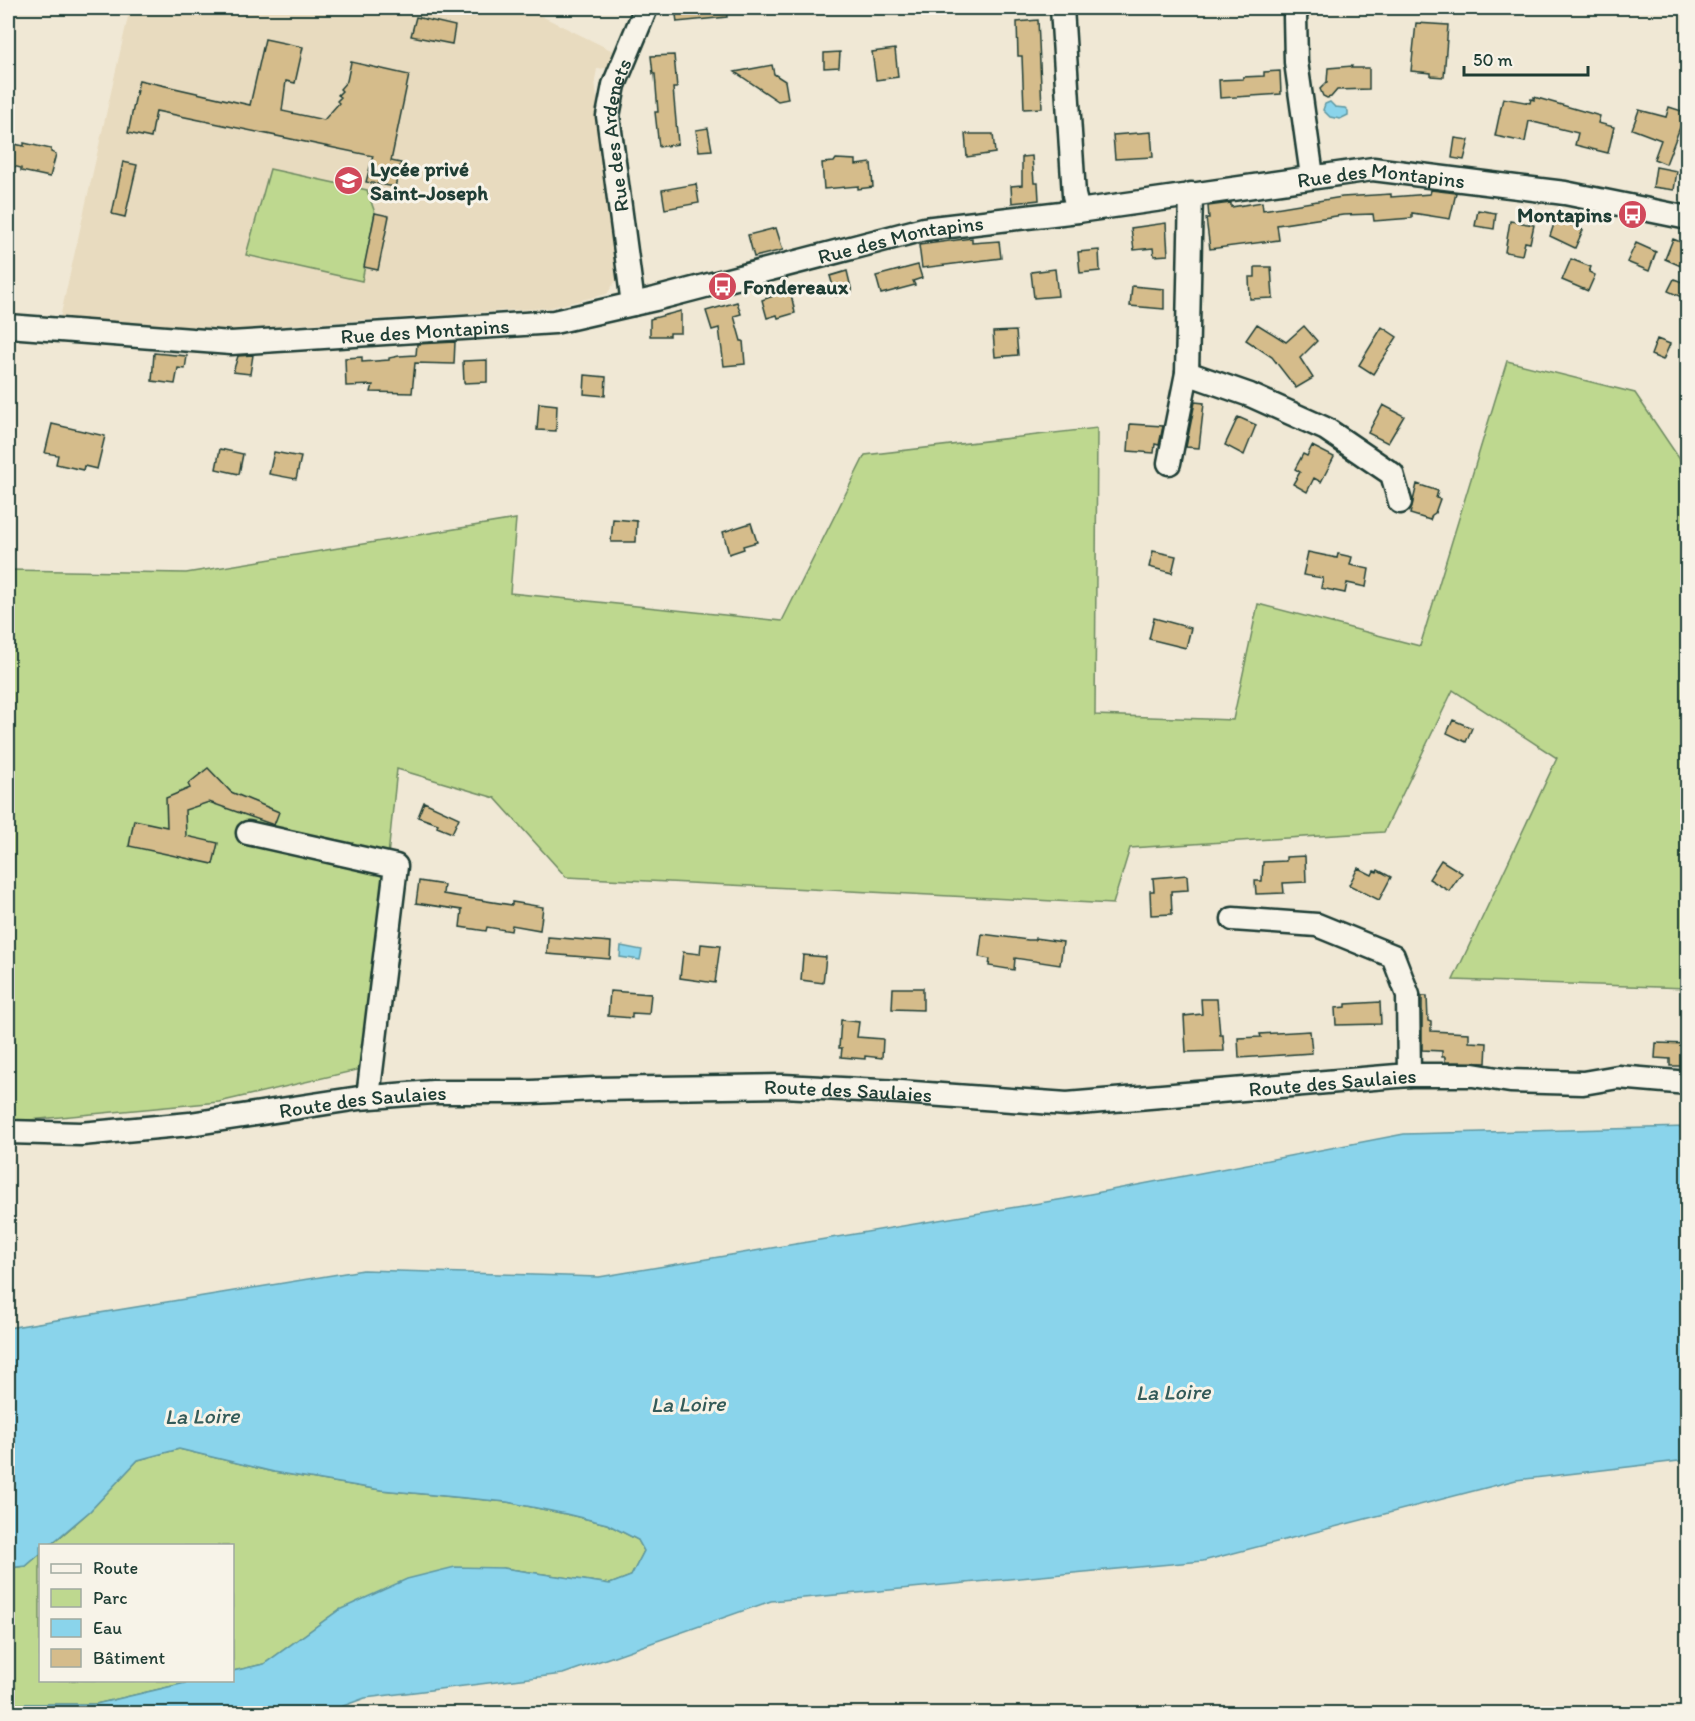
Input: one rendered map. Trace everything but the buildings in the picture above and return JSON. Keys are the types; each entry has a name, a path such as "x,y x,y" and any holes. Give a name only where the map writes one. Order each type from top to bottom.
{"street":[{"name":"Rue des Ardenets","path":"633,304 608,116 614,85 646,8"},
{"path":"1062,8 1074,195 1077,211"},
{"path":"1298,8 1295,16 1296,62 1312,176"},
{"name":"Rue des Montapins","path":"8,327 231,343 554,322 633,304 924,229 1077,211 1373,169 1565,194 1688,218"},
{"path":"1168,463 1187,373 1191,194"},
{"path":"1187,373 1250,395 1326,429 1392,474 1400,502"},
{"path":"248,833 396,866 368,1097"},
{"path":"1233,919 1317,925 1393,956 1408,995 1409,1075"},
{"name":"Route des Saulaies","path":"8,1132 81,1134 179,1125 368,1097 434,1092 783,1086 1067,1104 1409,1075 1473,1075 1510,1081 1583,1083 1618,1077 1688,1083"}],"shaded area":[{"name":"Lycée privé Saint-Joseph","path":"130,8 525,8 613,51 607,68 597,69 595,80 617,279 607,294 548,308 289,325 231,333 60,318"}],"green space":[{"path":"270,169 367,190 375,213 362,281 246,255"},
{"path":"1507,361 1635,393 1687,470 1687,988 1453,980 1557,758 1453,690 1384,832 1130,848 1113,904 566,877 495,798 397,769 366,1068 219,1102 8,1122 8,570 186,573 516,519 510,593 782,621 865,455 1097,428 1095,715 1233,720 1258,604 1420,646"},
{"path":"179,1449 274,1472 381,1490 507,1502 607,1524 638,1540 644,1551 631,1576 610,1584 503,1568 339,1610 264,1664 234,1671 234,1544 52,1544 90,1511 138,1460"},
{"path":"39,1555 39,1682 190,1682 96,1704 8,1704 8,1568 26,1566"}],"water":[{"path":"1330,102 1335,107 1345,108 1348,115 1340,119 1330,117 1323,110 1325,104"},
{"path":"621,946 642,950 640,960 620,957"},
{"name":"La Loire","path":"1687,1127 1687,1460 1516,1480 1203,1561 771,1601 563,1674 365,1698 324,1713 8,1713 8,1704 96,1704 190,1682 234,1682 234,1671 264,1664 339,1610 407,1579 455,1567 503,1568 610,1584 631,1576 644,1551 638,1540 607,1524 566,1514 507,1502 381,1490 274,1472 179,1449 138,1460 90,1511 51,1544 39,1544 39,1555 26,1566 8,1568 8,1328 363,1270 599,1277 1064,1199 1404,1134"}],"place":[{"name":"Lycée privé Saint-Joseph","path":"349,180"},
{"name":"Montapins","path":"1633,214"},
{"name":"Fondereaux","path":"722,286"}]}
